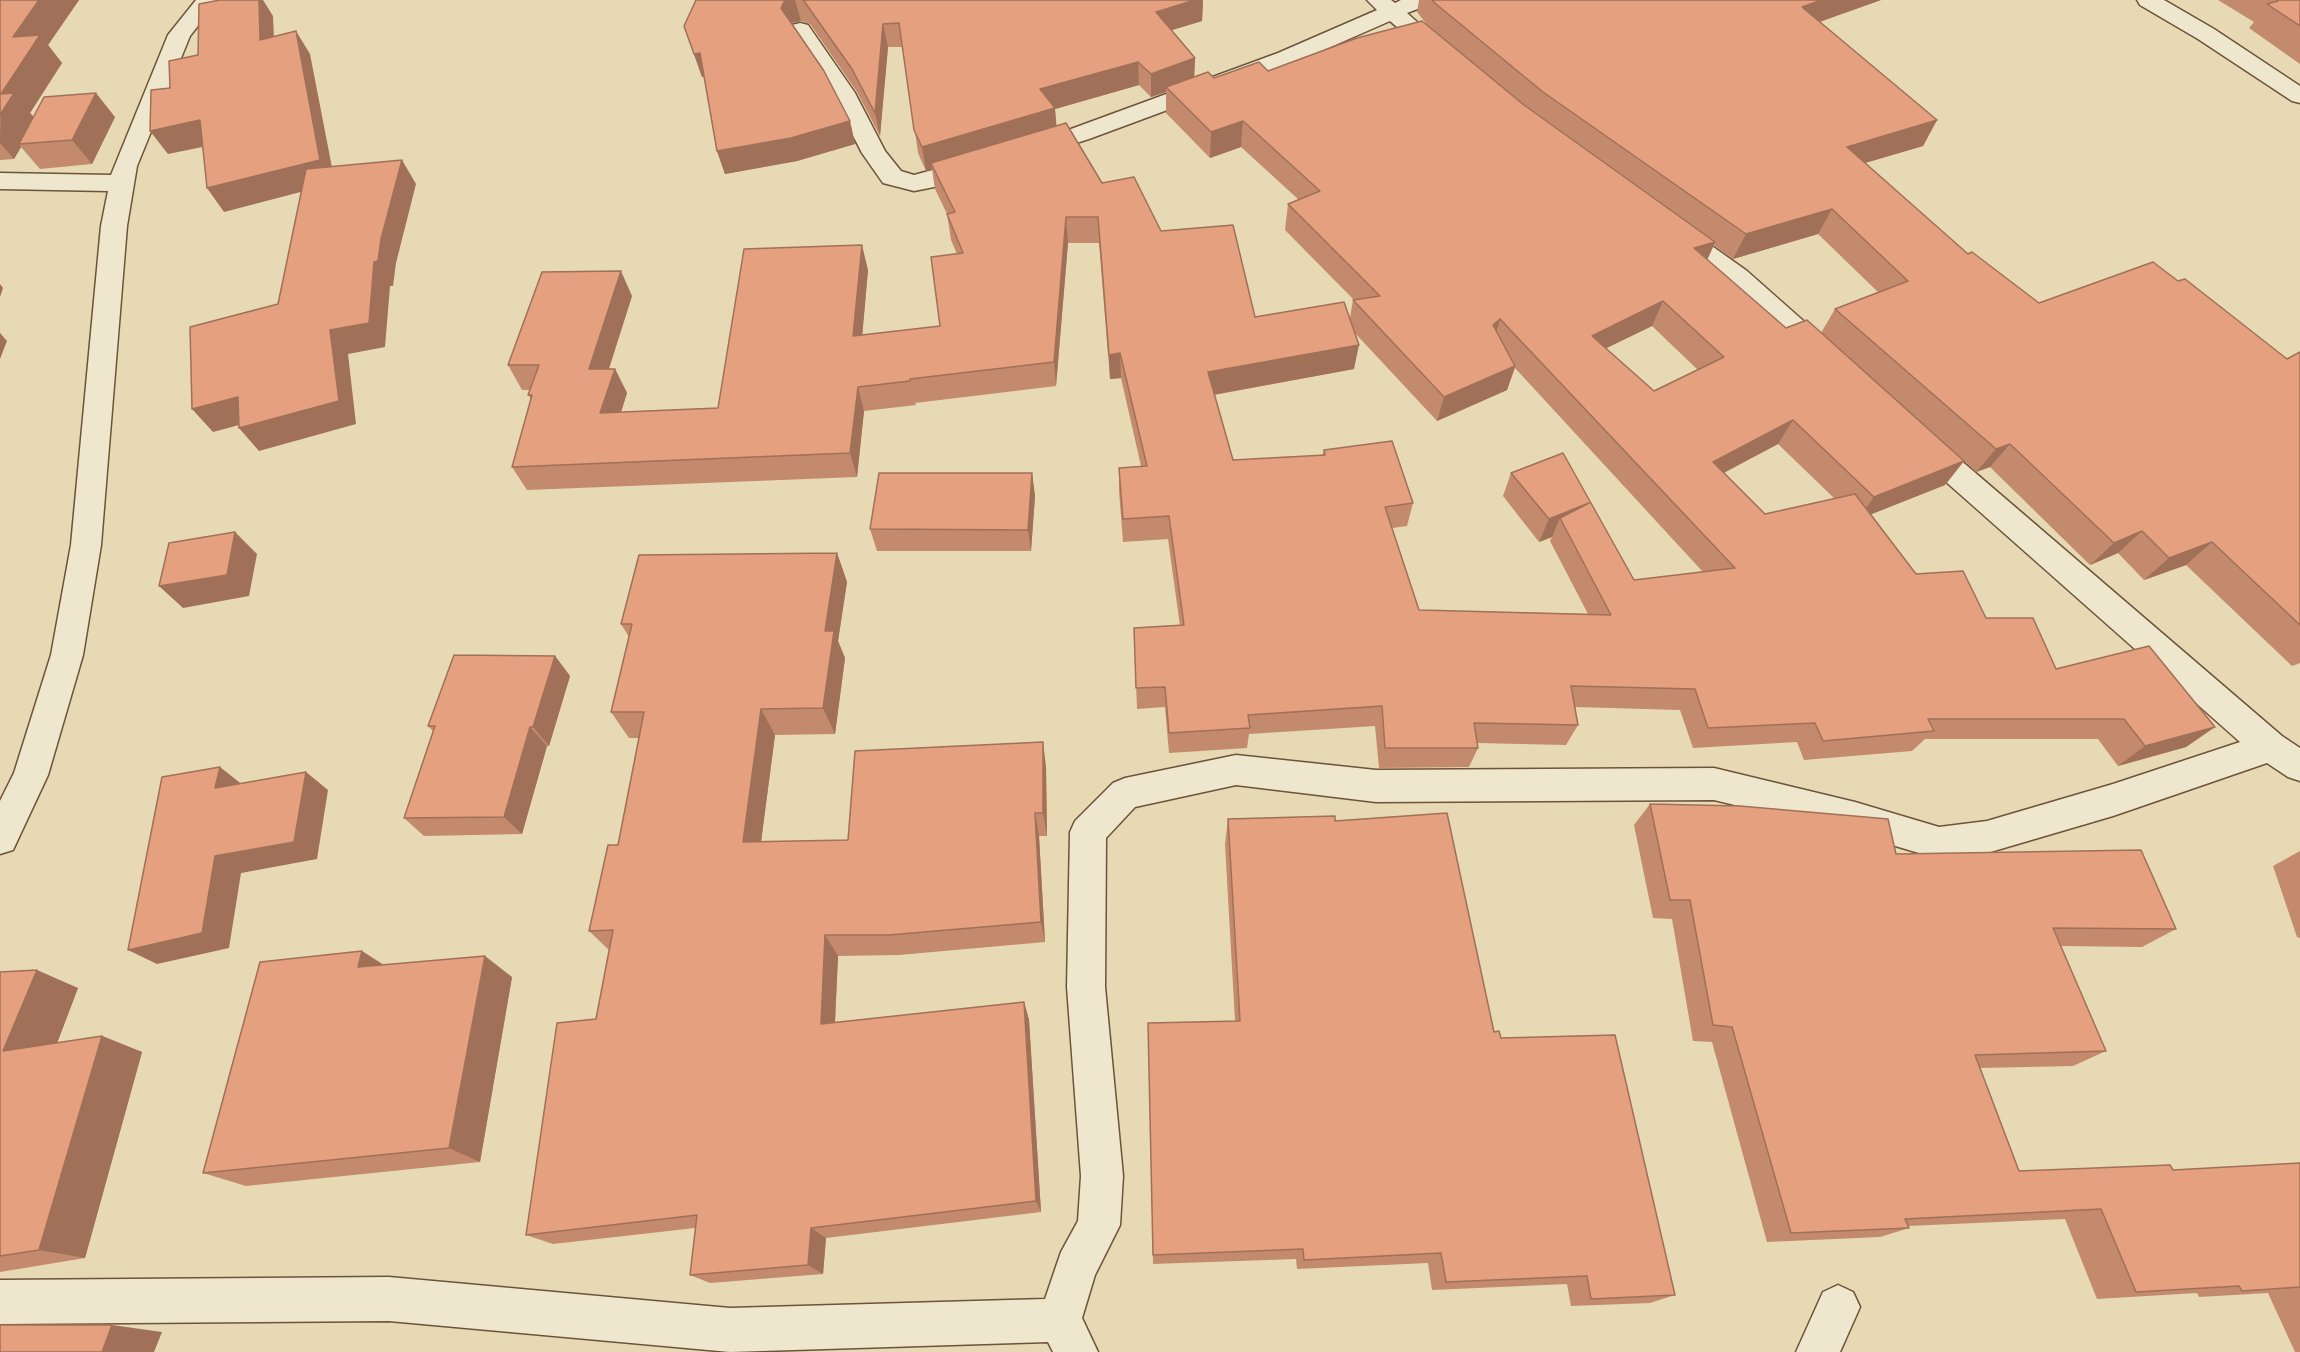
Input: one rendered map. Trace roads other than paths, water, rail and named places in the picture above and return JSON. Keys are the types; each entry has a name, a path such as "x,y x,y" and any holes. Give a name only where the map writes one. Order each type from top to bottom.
{"street":[{"path":"0,838 31,775 67,655 86,545 114,226 125,166 179,35 207,0"},
{"path":"800,30 843,93 874,153 892,177 914,183 940,178 1080,134 1286,58 1385,5 1420,0"},
{"path":"2148,0 2206,34 2300,96"},
{"path":"1385,5 1463,71"},
{"path":"0,181 122,183"},
{"path":"1651,215 1738,277 1843,372"},
{"path":"1904,428 2270,747 2300,766"},
{"path":"0,1302 389,1299 730,1329 1068,1336 1076,1267 1099,1225 1102,1176 1086,987 1088,832 1125,794 1236,770 1376,786 1714,784 1855,818 1939,843 1988,837 2113,800 2270,747"},
{"path":"1818,1352 1838,1307"}]}
